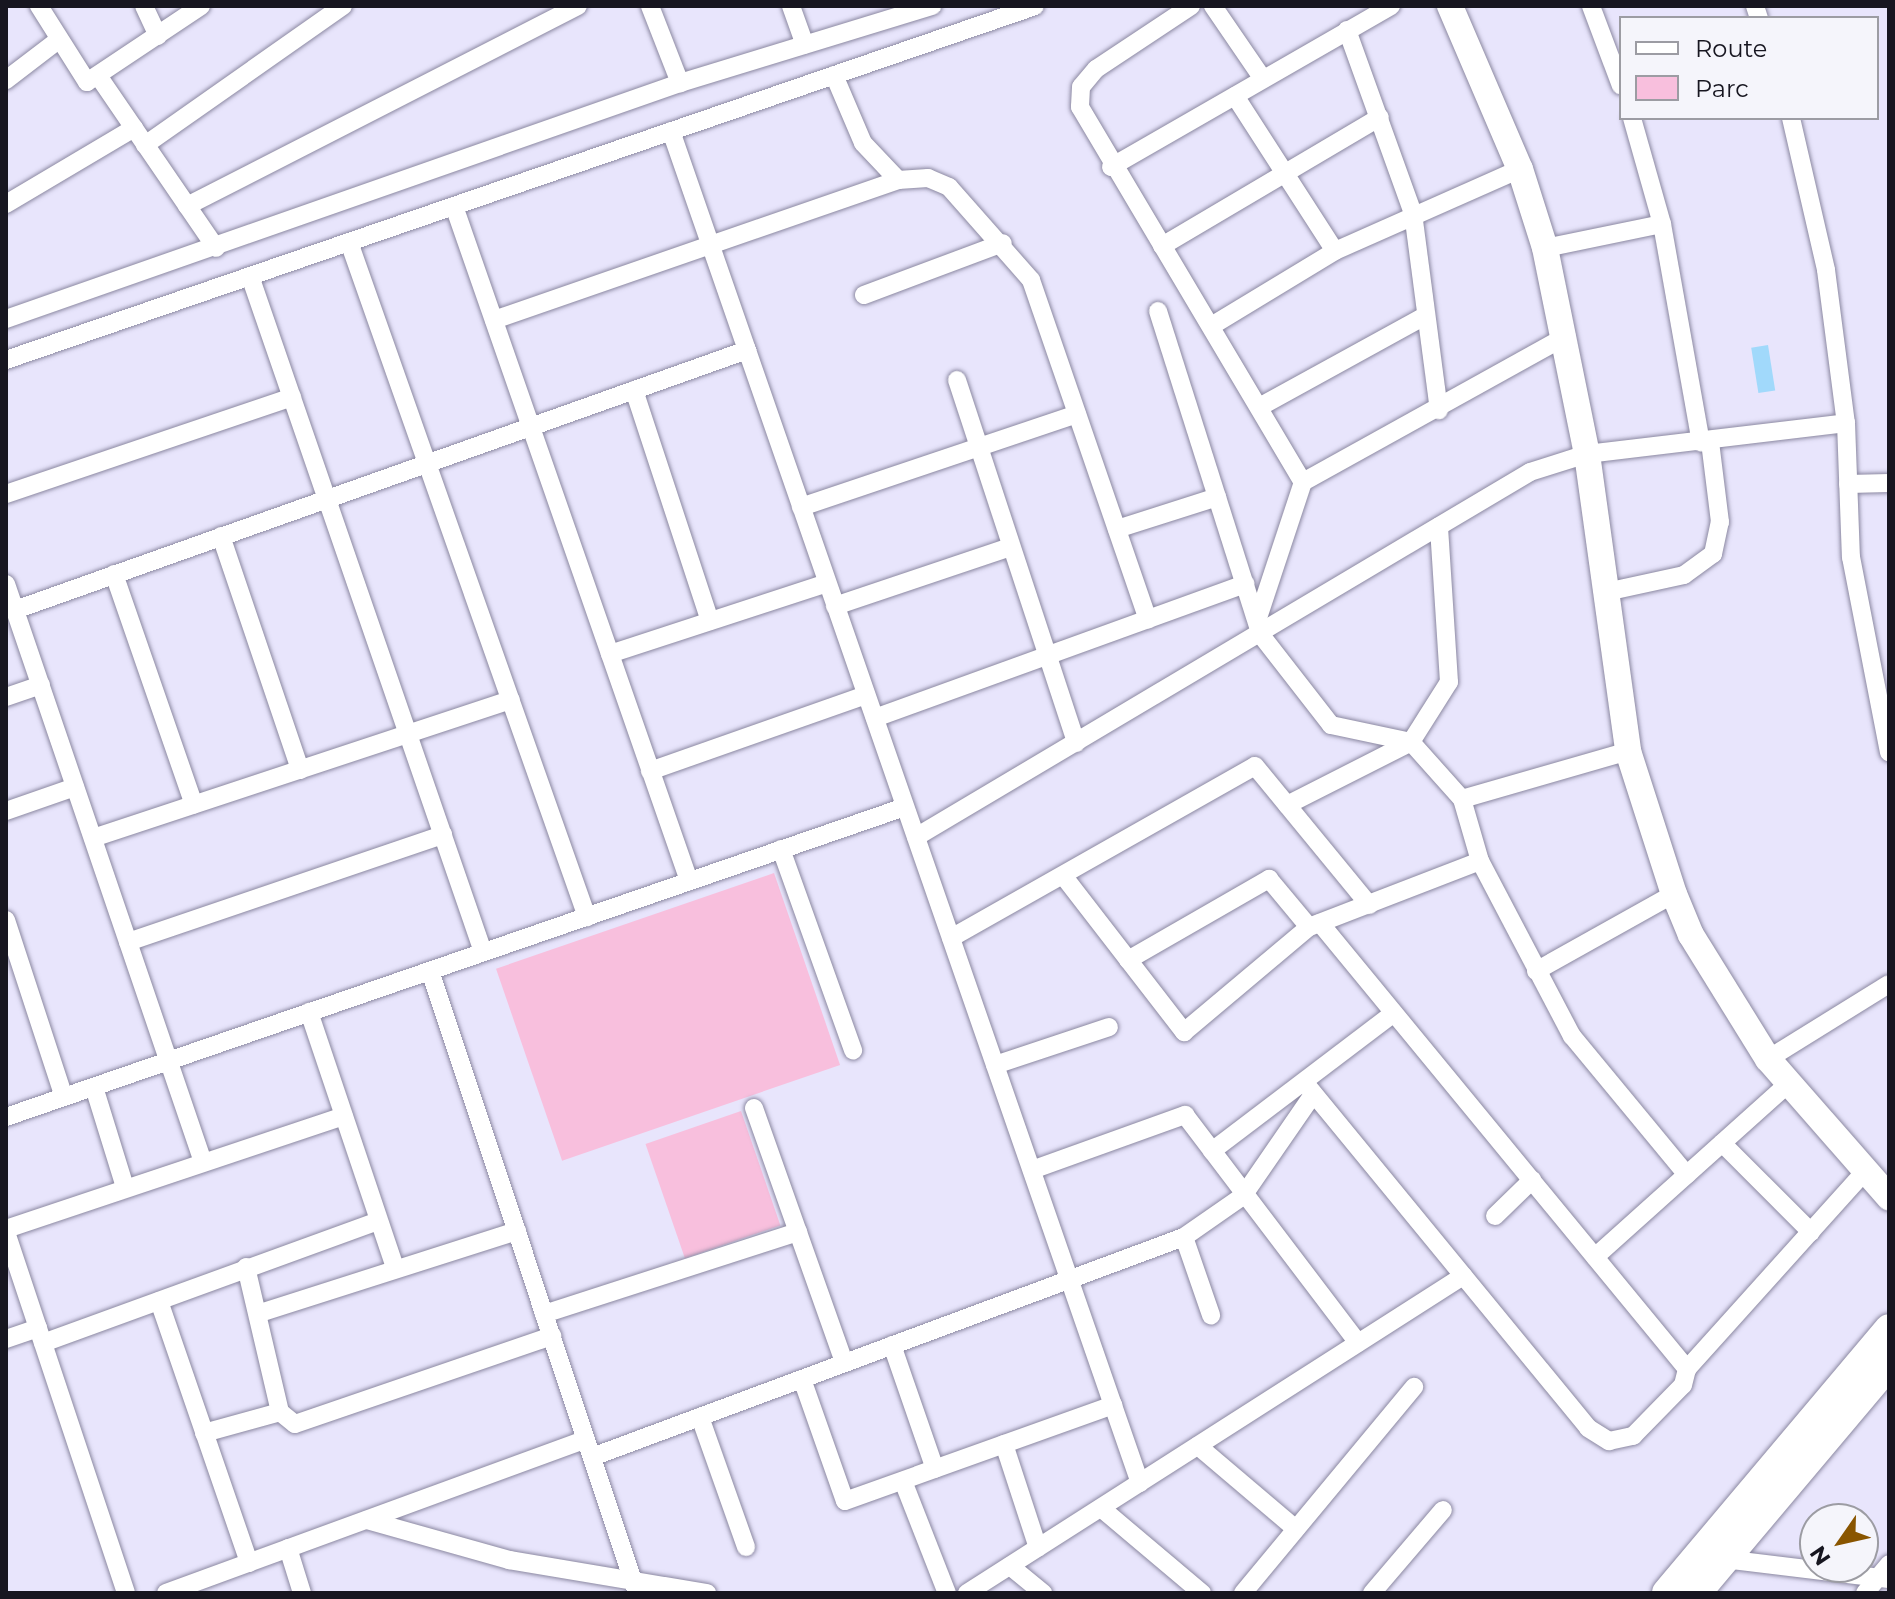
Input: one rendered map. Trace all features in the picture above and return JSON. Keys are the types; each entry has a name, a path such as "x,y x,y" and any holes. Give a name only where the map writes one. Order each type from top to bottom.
{"main road":[{"path":"1667,1593 1889,1329"},
{"path":"1698,1592 1887,1371"}],"street":[{"path":"39,6 57,41 87,82 99,77 201,6"},
{"path":"144,6 158,36"},
{"path":"145,145 343,6"},
{"path":"650,6 680,83"},
{"path":"791,6 805,45"},
{"path":"6,319 680,83 907,10 932,6"},
{"path":"6,360 1035,6"},
{"path":"1191,6 1096,69 1081,87 1080,107 1111,167 1263,405 1303,482 1259,628"},
{"path":"1213,6 1263,79"},
{"path":"1111,167 1391,6"},
{"path":"1450,6 1520,169 1545,248 1566,336 1587,454 1628,751 1674,894 1691,935 1768,1059 1787,1085 1889,1197"},
{"path":"1591,6 1619,81"},
{"path":"187,206 570,7"},
{"path":"1347,30 1413,213 1439,410"},
{"path":"6,80 57,41"},
{"path":"834,75 863,143 898,180"},
{"path":"99,77 216,248"},
{"path":"1235,96 1335,251"},
{"path":"1162,246 1380,117"},
{"path":"1606,592 1684,575 1713,554 1720,522 1662,224 1633,120"},
{"path":"1791,120 1826,270 1846,423 1848,484 1862,635 1889,752"},
{"path":"6,204 134,128"},
{"path":"671,131 1140,1483"},
{"path":"1213,325 1335,251 1413,213 1520,169"},
{"path":"494,320 711,249 898,180 928,178 949,187 1003,243 1031,280 1148,619"},
{"path":"454,206 689,881"},
{"path":"1545,248 1662,224"},
{"path":"349,242 587,917"},
{"path":"864,295 1003,243"},
{"path":"250,276 483,952"},
{"path":"1158,311 1259,628 1331,725 1411,742 1462,799 1480,861 1572,1036 1687,1175"},
{"path":"1263,405 1425,316"},
{"path":"1303,482 1439,410 1566,336"},
{"path":"15,610 747,350"},
{"path":"957,380 976,448 1076,743"},
{"path":"634,390 710,621"},
{"path":"6,494 292,397"},
{"path":"801,507 1077,414"},
{"path":"916,837 1076,743 1259,628 1530,472 1587,454 1705,443 1846,423"},
{"path":"1848,484 1889,483"},
{"path":"1117,529 1217,497"},
{"path":"1287,805 1411,742 1449,682 1439,526"},
{"path":"221,536 300,770"},
{"path":"835,606 1010,547"},
{"path":"114,574 194,805"},
{"path":"610,654 827,583"},
{"path":"6,584 203,1162"},
{"path":"875,718 1245,584"},
{"path":"6,697 41,685"},
{"path":"650,771 866,695"},
{"path":"93,838 511,700"},
{"path":"1462,799 1628,751"},
{"path":"951,938 1065,878 1255,766 1369,905"},
{"path":"6,811 75,787"},
{"path":"6,1117 905,807"},
{"path":"128,942 443,835"},
{"path":"781,849 853,1050"},
{"path":"1065,878 1184,1032 1315,925 1480,861"},
{"path":"1128,960 1269,879 1394,1013 1687,1369"},
{"path":"1536,971 1674,894"},
{"path":"6,920 64,1097"},
{"path":"430,971 635,1586"},
{"path":"1768,1059 1889,984"},
{"path":"309,1012 395,1268"},
{"path":"1212,1151 1309,1089 1394,1013"},
{"path":"995,1065 1109,1027"},
{"path":"1595,1257 1787,1085"},
{"path":"94,1087 125,1187"},
{"path":"166,1593 366,1520 589,1448 700,1417 1184,1237 1243,1196 1309,1089"},
{"path":"1309,1089 1588,1428 1609,1441 1633,1436 1683,1385 1687,1369 1865,1171"},
{"path":"754,1108 844,1362"},
{"path":"1032,1170 1185,1115 1243,1196 1358,1343"},
{"path":"126,1593 6,1230 125,1187 344,1116"},
{"path":"1722,1143 1811,1232"},
{"path":"1495,1216 1532,1180"},
{"path":"6,1339 41,1336 159,1301 379,1221"},
{"path":"260,1313 517,1231"},
{"path":"544,1314 798,1232"},
{"path":"1184,1237 1211,1315"},
{"path":"246,1267 260,1313 280,1412"},
{"path":"967,1593 1463,1276"},
{"path":"159,1301 249,1563"},
{"path":"204,1433 280,1412 303,1424 552,1336"},
{"path":"892,1345 935,1469"},
{"path":"802,1379 845,1501 1113,1405"},
{"path":"1243,1593 1414,1387"},
{"path":"700,1417 746,1547"},
{"path":"1004,1444 1038,1548"},
{"path":"1198,1446 1296,1529"},
{"path":"903,1481 947,1593"},
{"path":"1101,1508 1202,1593"},
{"path":"1372,1593 1443,1510"},
{"path":"366,1520 509,1560 635,1586 707,1593"},
{"path":"288,1548 302,1593"},
{"path":"1724,1559 1885,1574"},
{"path":"1010,1566 1043,1593"},
{"path":"1865,1593 1885,1574"}],"green space":[{"path":"774,873 840,1065 562,1161 496,969"},
{"path":"741,1111 780,1225 685,1258 646,1144"}],"water":[{"path":"1768,345 1775,390 1758,393 1751,348"}]}
